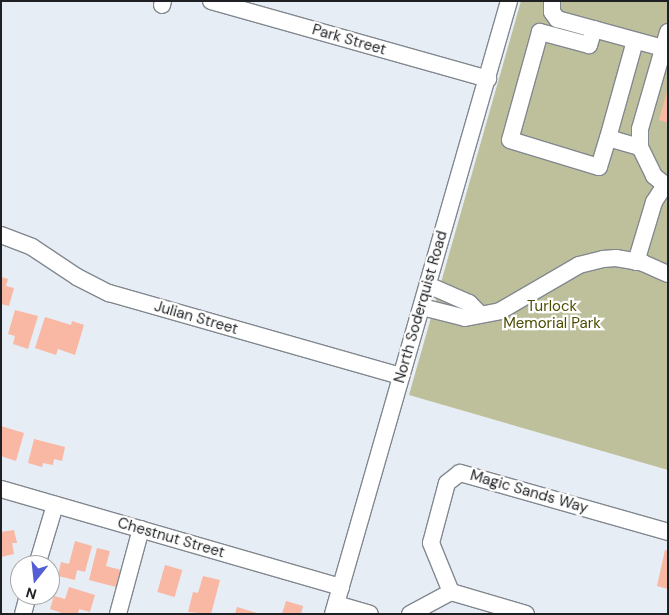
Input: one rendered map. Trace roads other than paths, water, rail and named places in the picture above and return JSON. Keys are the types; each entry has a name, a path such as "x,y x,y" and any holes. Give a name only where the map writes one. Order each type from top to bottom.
{"street":[{"name":"Park Street","path":"211,1 488,79"},
{"name":"North Soderquist Road","path":"335,609 509,1"},
{"path":"552,1 552,12 557,19 663,48"},
{"path":"594,29 589,45 540,32 510,140 599,167 636,41"},
{"path":"636,262 654,202 666,186 645,162 640,147 640,129 668,32"},
{"path":"608,138 640,147"},
{"name":"Julian Street","path":"1,235 32,247 77,278 109,293 401,376"},
{"path":"422,307 465,318 500,311 579,265 616,258 636,262 668,274"},
{"path":"428,284 468,303 480,314"},
{"name":"Magic Sands Way","path":"451,592 431,543 446,483 456,474 668,532"},
{"name":"Chestnut Street","path":"1,489 341,587"},
{"path":"40,555 55,505"},
{"path":"118,614 141,530"},
{"path":"410,614 451,592 526,614"},
{"path":"335,609 370,614"}],"park label":[{"name":"Turlock Memorial Park","path":"552,314"}]}
